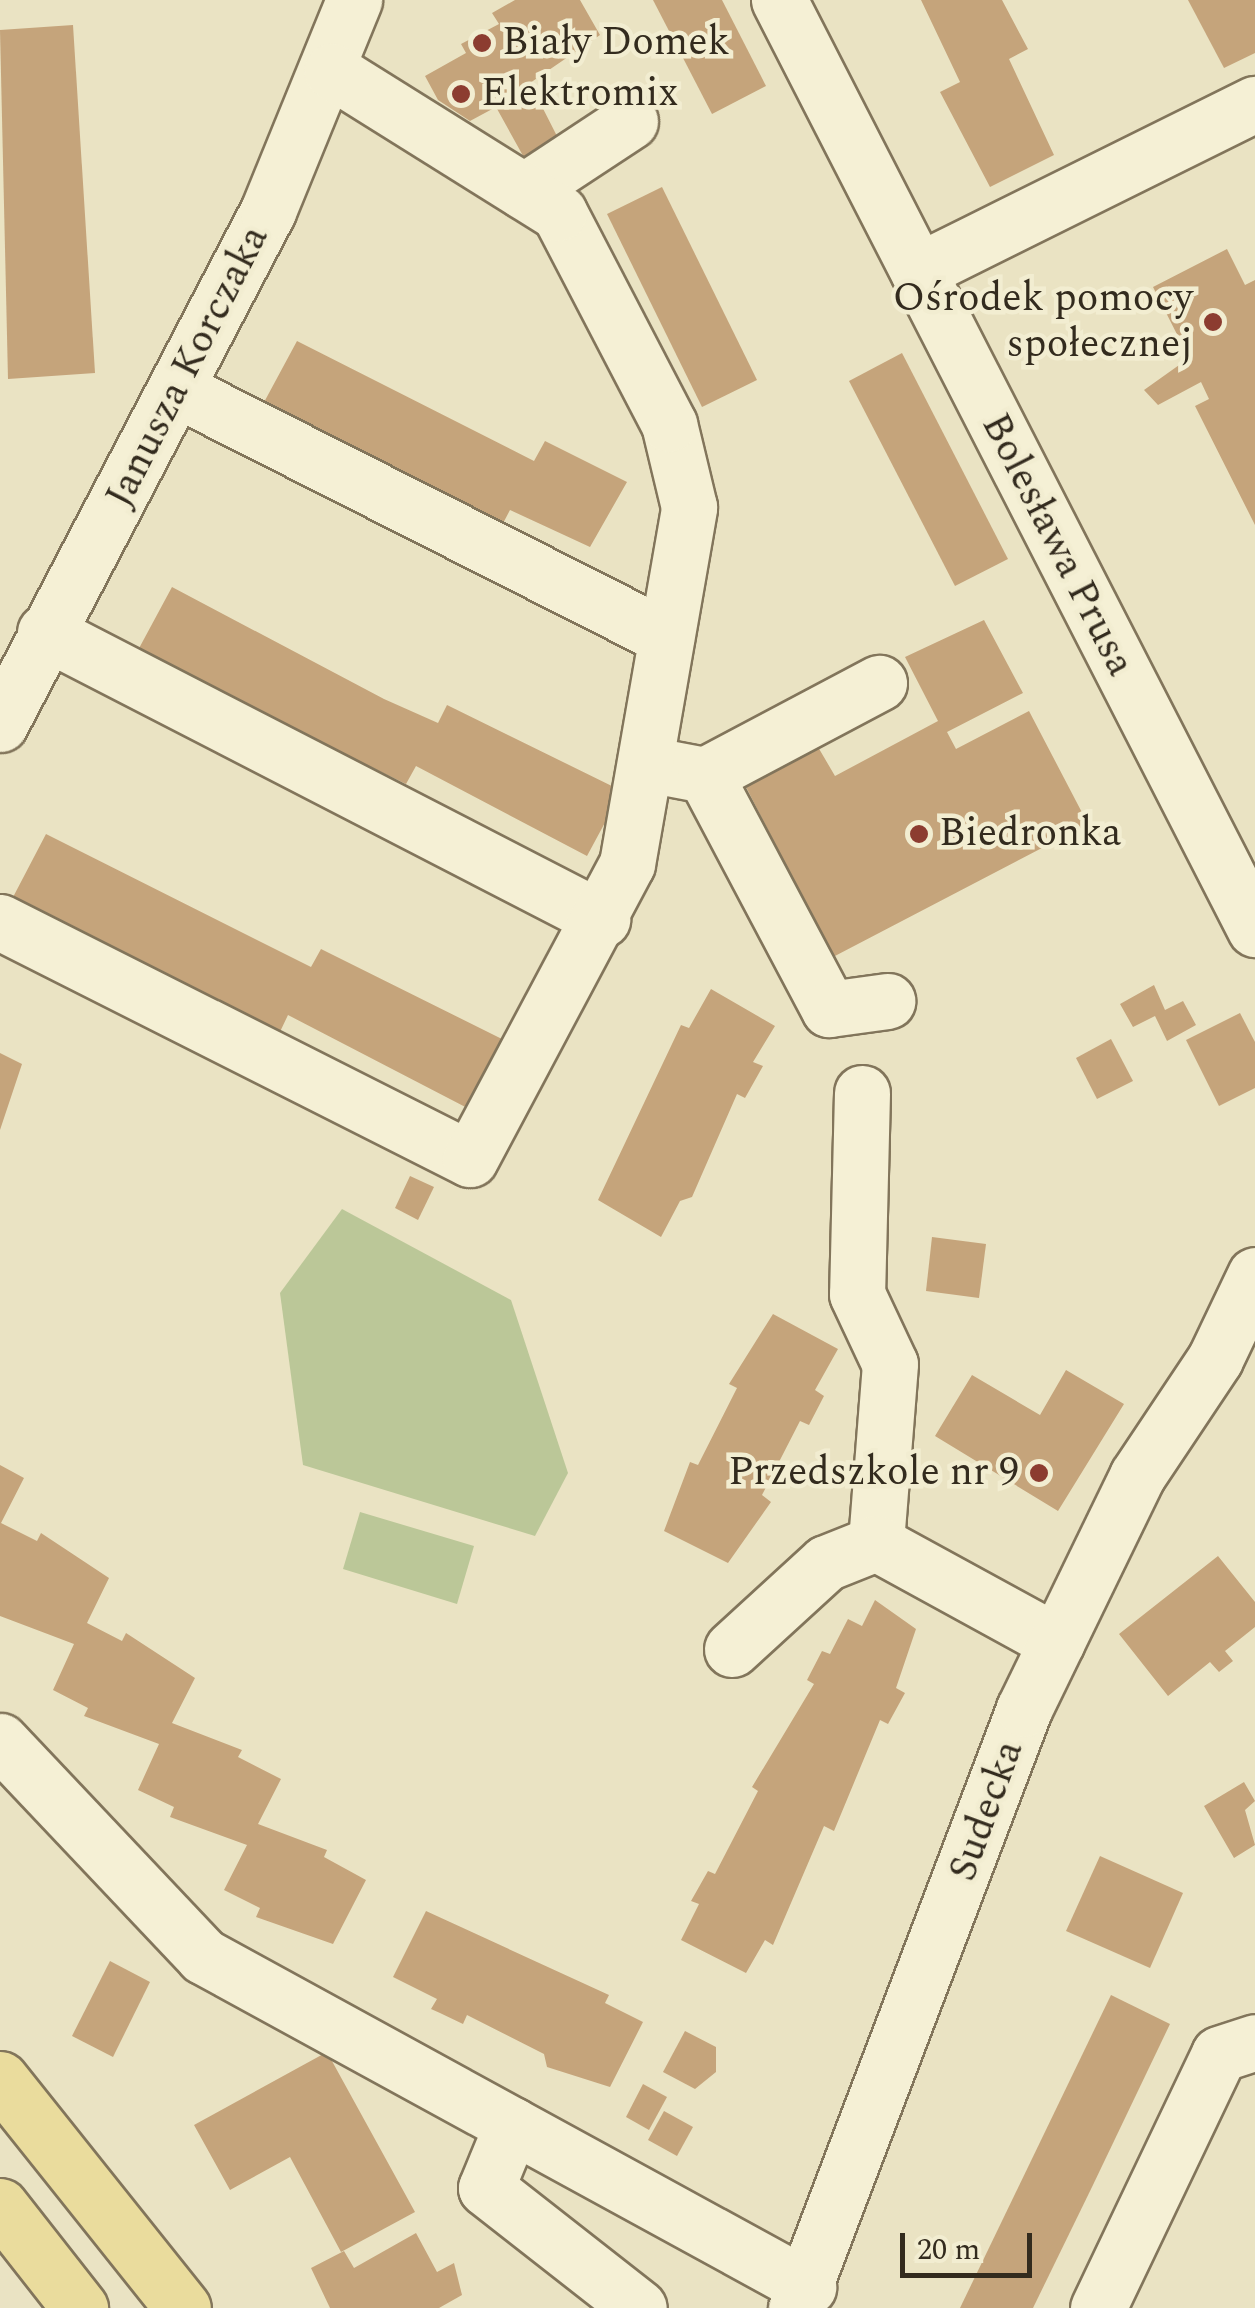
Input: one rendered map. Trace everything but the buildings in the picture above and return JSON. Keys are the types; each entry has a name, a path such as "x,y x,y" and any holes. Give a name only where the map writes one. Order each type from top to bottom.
{"main road":[{"path":"0,2080 183,2308"},
{"path":"0,2206 80,2308"}],"street":[{"name":"Janusza Korczaka","path":"0,724 44,632 178,390 332,71 354,0"},
{"name":"Bolesława Prusa","path":"779,0 1255,929"},
{"path":"0,922 470,1159 602,919 627,864 648,764 688,507 668,424 558,213 332,71"},
{"path":"918,270 1255,104"},
{"path":"524,190 630,121"},
{"path":"178,390 666,637"},
{"path":"44,632 602,919"},
{"path":"648,764 704,775 880,683"},
{"path":"704,775 829,1010 887,1001"},
{"path":"862,1093 857,1294 890,1364 876,1543"},
{"name":"Sudecka","path":"803,2301 1056,1642 1137,1476 1235,1342 1255,1275"},
{"path":"732,1649 826,1562 876,1543 1056,1642"},
{"path":"0,1741 203,1956 512,2126 803,2301"},
{"path":"1098,2308 1219,2054 1255,2042"},
{"path":"512,2126 486,2188 639,2308"}],"green space":[{"path":"342,1209 511,1300 568,1473 535,1536 303,1465 280,1293"},
{"path":"360,1512 474,1546 457,1604 343,1569"}],"place":[{"name":"Biały Domek","path":"482,43"},
{"name":"Elektromix","path":"461,94"},
{"name":"Ośrodek pomocy społecznej","path":"1213,322"},
{"name":"Biedronka","path":"919,834"},
{"name":"Przedszkole nr 9","path":"1039,1473"}]}
